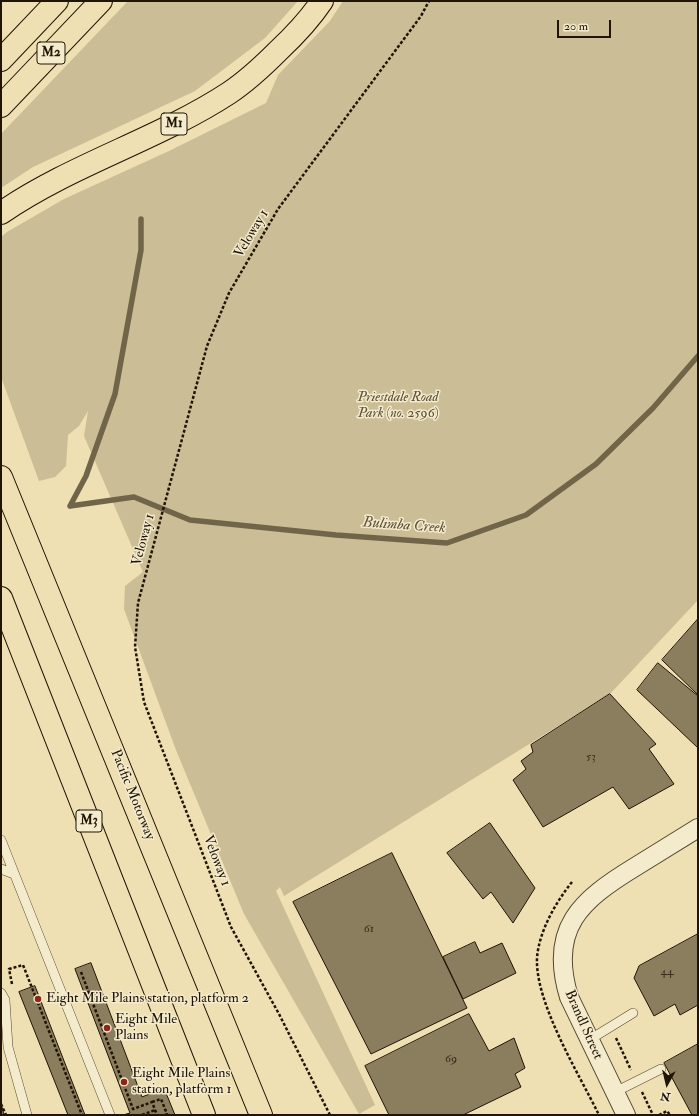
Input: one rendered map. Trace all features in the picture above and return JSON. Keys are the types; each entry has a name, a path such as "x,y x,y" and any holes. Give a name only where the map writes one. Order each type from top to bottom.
{"highway":[{"name":"M2","path":"1,60 57,1"},
{"name":"M2","path":"1,106 101,1"},
{"name":"M1","path":"1,212 62,177 158,133 195,114 230,92 262,66 294,36 322,1"},
{"name":"Pacific Motorway","path":"1,477 260,1115"},
{"name":"M3","path":"1,598 204,1115"}],"street":[{"name":"Brandl Street","path":"626,1115 569,996 563,977 562,962 564,946 570,925 581,908 606,885 698,828"}],"lane":[{"path":"1,840 57,979 61,995 110,1115"},
{"path":"1,869 14,874"},
{"path":"2,998 8,1047 27,1115"},
{"path":"589,1040 633,1013"},
{"path":"615,1092 661,1069"}],"path":[{"name":"Veloway 1","path":"330,1115 279,1014 231,927 144,702 135,647 138,603 171,475 207,346 229,293 278,209 421,16 429,1"},
{"path":"13,988 9,969 23,965 82,1115"},
{"path":"81,972 133,1109 161,1099 167,1114 165,1115"},
{"path":"152,1102 157,1115"},
{"path":"1,1104 6,1115"},
{"path":"142,1115 155,1110"},
{"path":"659,1115 667,1110 670,1115"}],"green space":[{"path":"128,1 298,1 265,38 195,91 33,167 1,188 1,134"},
{"name":"Priestdale Road Park (no. 2596)","path":"343,1 698,1 698,600 610,694 284,896 280,887 276,891 375,1105 359,1114 244,914 176,750 124,609 125,586 143,572 84,436 88,411 79,426 68,435 66,466 55,477 39,481 1,377 1,237 64,199 169,151 266,103 278,75 330,21"}],"building":[{"path":"698,619 698,695 662,660"},
{"path":"658,663 698,696 698,748 637,690"},
{"path":"610,694 656,744 649,749 674,784 629,809 613,787 543,827 513,780 526,769 521,761 533,752 531,745"},
{"path":"490,823 535,888 513,923 491,892 483,899 447,853"},
{"path":"392,853 467,1008 371,1054 293,902"},
{"path":"698,934 698,1005 680,1015 675,1004 654,1016 634,978 639,966"},
{"path":"475,942 480,953 502,943 516,973 463,999 443,957"},
{"name":"Eight Mile Plains","path":"91,963 142,1097 164,1088 175,1115 123,1115 130,1113 75,969"},
{"path":"35,986 85,1115 68,1115 19,992"},
{"path":"469,1014 489,1051 514,1038 525,1068 515,1074 521,1087 463,1115 389,1115 365,1066"},
{"path":"698,1044 698,1115 692,1115 664,1063"},
{"path":"2,1107 4,1115 1,1115"}],"waterway":[{"path":"70,506 86,476 115,394 141,250 141,219"},
{"name":"Bulimba Creek","path":"70,506 134,497 190,520 336,535 447,543 526,515 596,464 653,408 698,356"}],"place":[{"name":"Eight Mile Plains station, platform 2","path":"38,999"},
{"name":"Eight Mile Plains","path":"107,1028"},
{"name":"Eight Mile Plains station, platform 1","path":"124,1082"}]}
